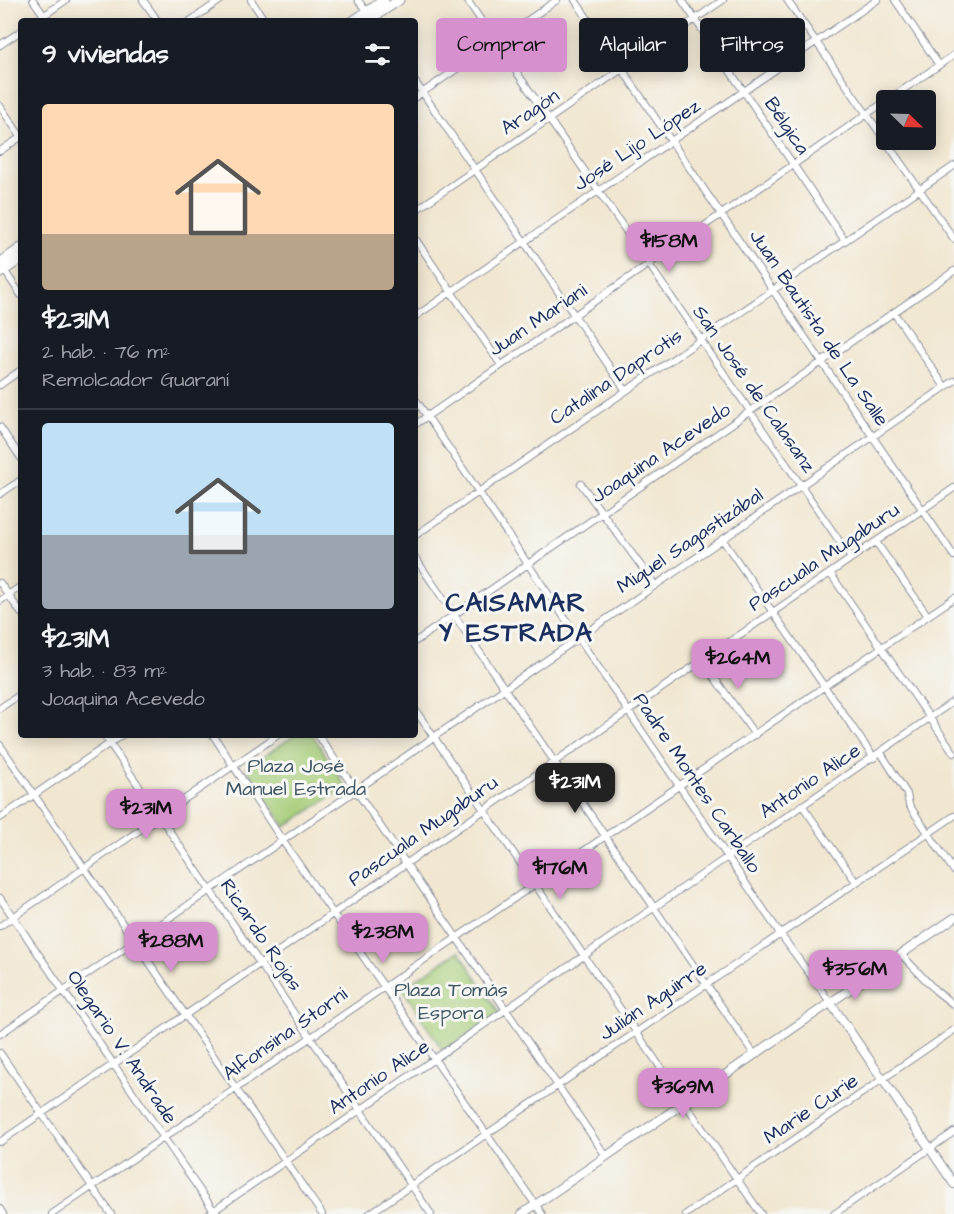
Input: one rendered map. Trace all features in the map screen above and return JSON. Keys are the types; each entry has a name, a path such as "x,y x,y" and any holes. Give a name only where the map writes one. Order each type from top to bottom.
{"main road":[{"path":"370,18 384,0"},
{"path":"370,18 399,0"},
{"path":"1,268 18,252"},
{"path":"1,268 18,260"},
{"path":"522,1214 954,918"}],"street":[{"path":"33,0 46,18 66,0"},
{"path":"143,0 156,18"},
{"path":"194,18 220,0"},
{"path":"251,0 263,18"},
{"path":"358,0 370,18"},
{"name":"San José de Calasanz","path":"467,0 479,18"},
{"path":"531,18 557,0"},
{"name":"Juan Bautista de La Salle","path":"575,0 587,18"},
{"name":"Bélgica","path":"682,0 845,241"},
{"name":"Aragón","path":"688,24 723,0"},
{"path":"787,0 954,239"},
{"name":"José Lijo López","path":"418,315 878,0"},
{"path":"895,0 939,65"},
{"path":"0,45 18,33"},
{"name":"Juan Mariani","path":"903,90 954,55"},
{"path":"453,72 419,95 475,170 626,391"},
{"name":"San José de Calasanz","path":"516,72 852,558"},
{"name":"Aragón","path":"418,209 618,72"},
{"name":"Juan Bautista de La Salle","path":"624,72 954,556"},
{"path":"0,106 18,133"},
{"name":"Juan Mariani","path":"418,423 876,109"},
{"path":"0,151 18,139"},
{"name":"Catalina Daprotis","path":"418,534 954,166"},
{"path":"418,243 501,365"},
{"path":"1,268 18,291"},
{"name":"Joaquina Acevedo","path":"418,640 954,271"},
{"path":"894,313 945,387"},
{"path":"0,385 18,372"},
{"name":"Miguel Sagastizábal","path":"0,1034 954,381"},
{"name":"Padre Montes Carballo","path":"418,403 727,857 830,1002 954,1184"},
{"path":"0,428 18,454"},
{"path":"0,494 18,482"},
{"path":"581,484 655,585"},
{"name":"Pascuala Mugaburu","path":"0,1142 954,488"},
{"path":"722,539 874,758"},
{"path":"876,542 928,616"},
{"path":"418,562 754,1054"},
{"path":"830,573 954,753"},
{"path":"0,583 18,609"},
{"path":"0,601 18,588"},
{"name":"Alfonsina Storni","path":"52,1214 954,598"},
{"path":"702,660 755,735"},
{"path":"0,708 18,696"},
{"name":"Antonio Alice","path":"213,1213 285,1161 954,701"},
{"path":"418,714 761,1214"},
{"name":"Ricardo Rojas","path":"106,738 431,1214"},
{"path":"0,819 118,738"},
{"path":"215,738 282,840 542,1214"},
{"path":"0,926 274,738"},
{"path":"320,738 606,1156"},
{"path":"0,745 322,1214"},
{"path":"881,753 907,794 909,805 954,871"},
{"path":"802,806 856,882"},
{"name":"Julián Aguirre","path":"369,1214 954,816"},
{"name":"Olegario V. Andrade","path":"0,898 164,1137 213,1213"},
{"path":"901,954 936,991 954,1005"},
{"name":"Marie Curie","path":"686,1214 954,1030"},
{"path":"0,1053 111,1214"},
{"path":"834,1214 954,1132"},
{"path":"0,1209 3,1214"}],"green space":[{"name":"Plaza José Manuel Estrada","path":"291,738 315,738 346,787 285,827 246,768"},
{"name":"Plaza Tomás Espora","path":"459,951 500,1014 443,1051 402,988"}],"district":[{"name":"CAISAMAR Y ESTRADA","path":"516,618"}]}
